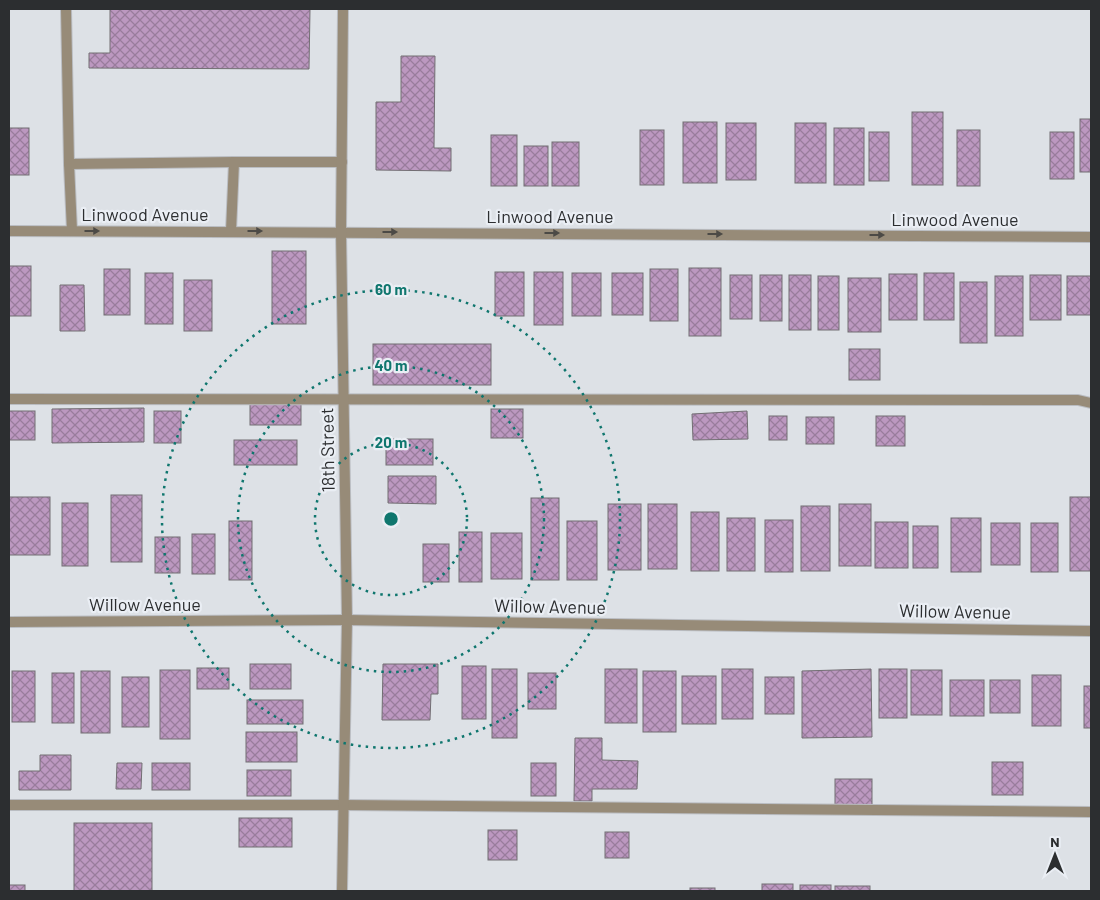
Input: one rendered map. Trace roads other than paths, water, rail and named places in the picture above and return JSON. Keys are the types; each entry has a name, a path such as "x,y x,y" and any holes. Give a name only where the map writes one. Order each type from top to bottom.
{"street":[{"path":"66,9 72,231"},
{"name":"18th Street","path":"342,891 347,620 341,232 343,9"},
{"path":"231,231 234,162"},
{"path":"69,164 342,162"},
{"name":"Linwood Avenue","path":"9,230 1091,237"},
{"path":"9,399 1078,400 1091,403"},
{"name":"Willow Avenue","path":"9,622 347,620 1091,631"},
{"path":"9,805 344,805 1091,812"}]}
